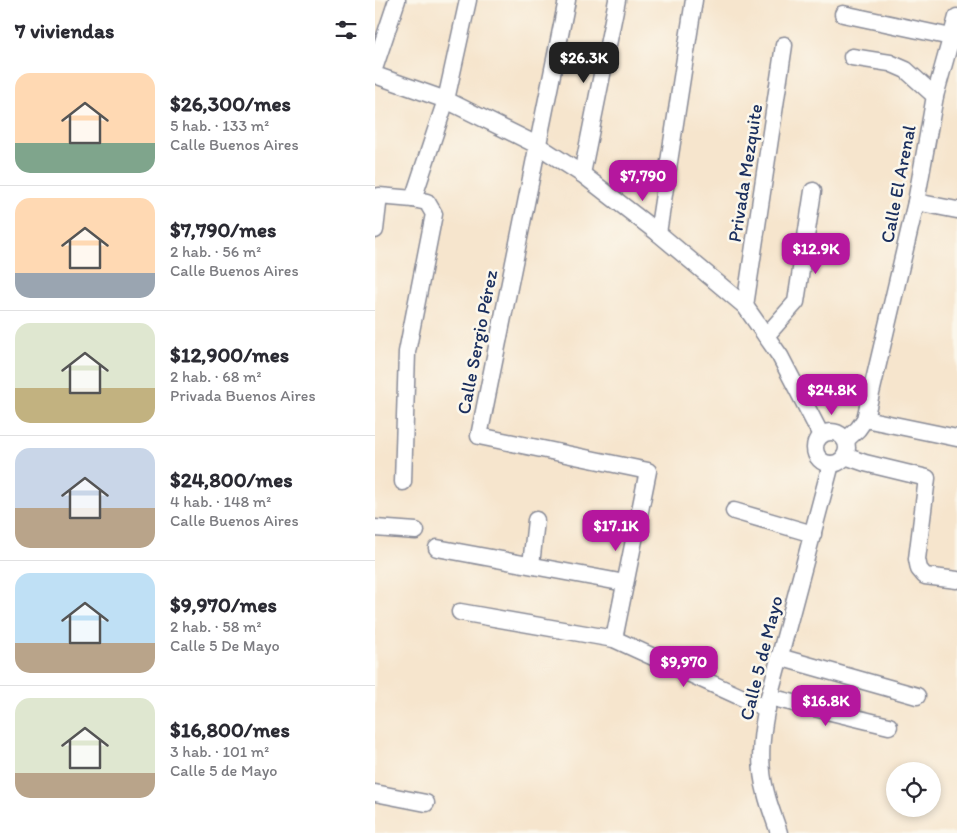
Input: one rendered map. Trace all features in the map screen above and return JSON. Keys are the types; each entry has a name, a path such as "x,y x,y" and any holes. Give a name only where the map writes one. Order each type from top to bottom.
{"street":[{"path":"375,66 397,0"},
{"path":"413,198 445,100 468,0"},
{"path":"537,145 567,0"},
{"path":"583,174 617,0"},
{"path":"658,233 694,0"},
{"path":"843,14 951,37"},
{"name":"Calle El Arenal","path":"841,453 865,419 916,202 935,96 957,17"},
{"name":"Privada Mezquite","path":"745,306 784,45"},
{"path":"852,57 890,63 906,70 935,96"},
{"path":"375,75 445,100 537,145 583,174 658,233 745,306 781,356 821,435"},
{"name":"Calle Sergio Pérez","path":"537,145 479,436 648,471 625,583"},
{"path":"766,336 796,302 813,191"},
{"path":"375,230 379,196 413,198 427,202 434,214 407,352 403,482"},
{"path":"916,202 957,210"},
{"path":"865,419 957,438"},
{"path":"826,432 837,432 841,453 825,463 817,456 815,445 821,435 826,432"},
{"path":"841,453 865,463 927,478 917,559 919,569 925,576 957,580"},
{"name":"Calle 5 de Mayo","path":"779,833 765,792 761,767 762,732 779,657 813,534 841,453"},
{"path":"734,511 813,534"},
{"path":"531,565 536,520"},
{"path":"375,528 416,530"},
{"path":"437,548 625,583 614,639"},
{"name":"Calle 5 de Mayo","path":"460,612 614,639 768,703 889,726"},
{"path":"779,657 917,696"},
{"path":"375,793 426,803"}]}
